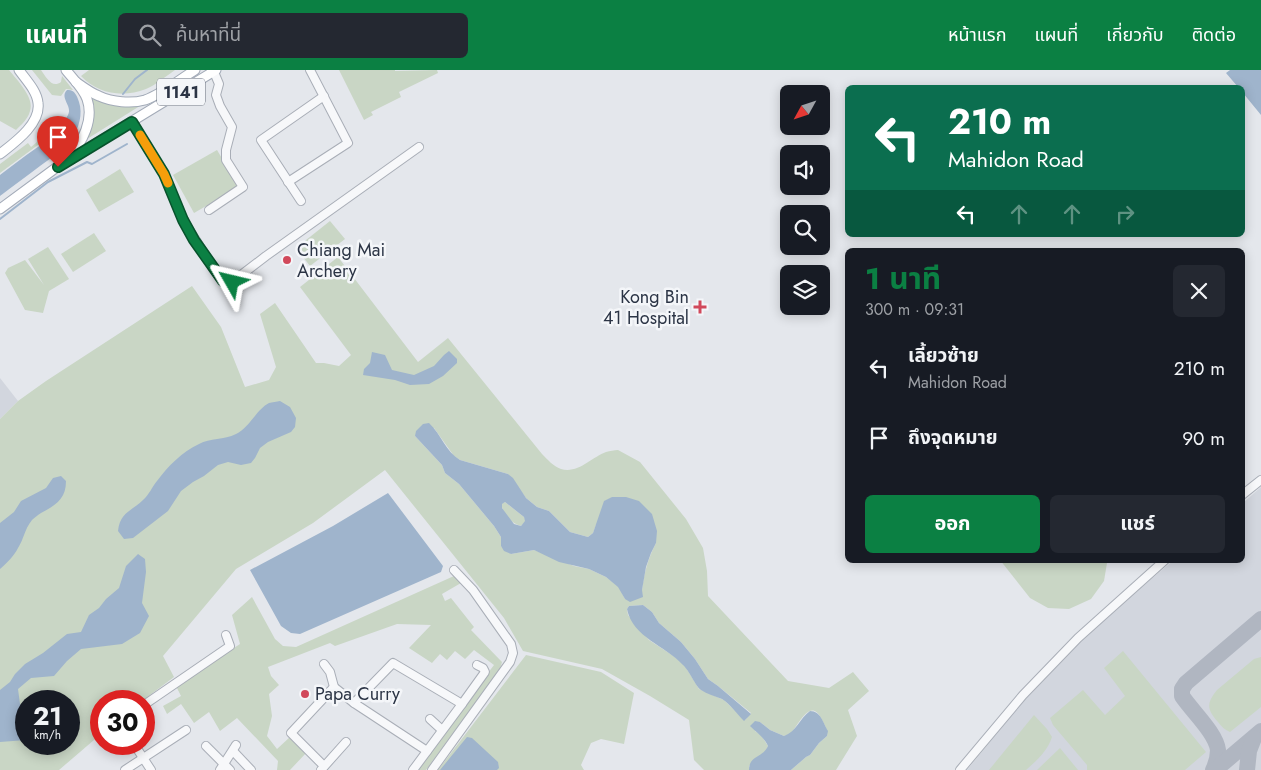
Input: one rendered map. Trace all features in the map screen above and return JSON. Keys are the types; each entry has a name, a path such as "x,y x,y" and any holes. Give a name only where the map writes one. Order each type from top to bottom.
{"main road":[{"path":"0,154 27,131 37,114 39,105 36,95 19,70"},
{"path":"58,167 75,151 88,121 89,105 86,98 66,70"},
{"name":"1141","path":"76,82 98,96 129,102 143,100 156,95 195,70"},
{"name":"1141","path":"132,122 215,71"},
{"path":"0,209 58,167 132,122"}],"street":[{"path":"288,182 348,142 310,70"},
{"path":"209,210 243,187 226,160 226,150 232,127 216,95 219,84 215,71"},
{"path":"300,201 261,140 324,96"},
{"path":"132,122 164,174 183,220 194,240 220,278 223,281 229,282 232,282 419,148"},
{"path":"1245,493 1261,480"},
{"path":"960,770 1023,695 1078,638 1162,563"},
{"path":"432,770 510,662 513,653 512,644 473,590 454,570"},
{"path":"155,697 230,646 226,635"},
{"path":"354,703 393,663 462,704"},
{"path":"324,664 330,672 334,686 354,703 427,751"},
{"path":"413,770 485,672 483,668 477,665"},
{"path":"334,686 291,733 322,768 346,742"},
{"path":"430,719 442,730"},
{"path":"125,770 186,730"},
{"path":"206,746 225,768 234,748 252,770"},
{"path":"141,755 151,770"}],"shaded area":[{"path":"0,378 18,401 0,419"},
{"path":"1261,487 1261,770 967,770 1023,702 1081,641 1170,563 1245,563 1245,501"}],"green space":[{"path":"0,70 9,70 24,89 30,101 29,114 16,130 0,121"},
{"path":"32,70 41,70 55,84 61,82 62,76 73,90 66,89 61,96 52,95"},
{"path":"89,70 175,70 146,89 120,94 95,87 88,82 81,76"},
{"path":"339,70 437,70 438,73 399,92 401,97 371,112 373,115 364,120"},
{"path":"90,96 143,104 87,139 93,118"},
{"path":"56,118 60,120 56,130 0,173 0,164 28,143 31,147 45,134"},
{"path":"217,150 239,187 194,213 173,175"},
{"path":"120,169 134,192 99,212 86,190"},
{"path":"330,221 345,239 310,266 296,248"},
{"path":"94,233 106,251 73,272 61,254"},
{"path":"48,247 69,279 49,291 43,313 25,310 5,273 8,268 25,260 44,285 28,259"},
{"path":"338,257 418,362 448,338 551,463 561,469 573,469 601,454 616,450 640,462 686,519 703,548 707,571 708,596 788,681 829,688 853,672 869,691 848,710 857,736 836,770 791,770 810,755 827,736 821,718 813,710 804,715 791,733 784,736 770,730 760,722 755,731 761,735 768,746 766,751 749,766 749,770 704,770 694,760 689,720 602,669 523,651 504,618 385,470 313,523 236,569 163,656 174,677 155,691 90,690 90,743 80,752 80,690 15,690 15,755 76,755 59,770 0,770 0,419 18,401 46,381 192,286 221,327 245,387 269,380 276,367 260,314 275,303 316,363 339,366 351,355 300,287","holes":["434,428 454,456 460,460 508,474 526,498 537,507 549,511 570,532 588,537 593,533 596,525 656,543 647,566 642,590 625,599 619,587 606,577 589,569 574,566 534,550 511,554 501,546 501,537 494,526 459,484 445,473 442,465 415,436","643,605 652,612 659,623 681,642 708,679 751,713 745,720 724,700 699,689 685,666 649,640 628,615 627,609 629,606"]},
{"path":"505,502 524,517 526,521 521,526 511,521 506,515 501,504"},
{"path":"1002,563 1107,563 1104,581 1091,599 1069,609 1048,608 1030,598"},
{"path":"454,576 461,583 442,594 445,601 451,598 474,627 471,630 502,662 500,669 426,770 415,770 494,665 474,650 465,659 455,651 447,660 440,654 432,663 409,648 431,625 397,624 335,646 330,643 268,667 271,676 279,685 269,694 272,716 267,736 277,749 290,737 307,752 290,770 277,770 278,761 237,718 220,731 209,712 194,723 181,704 167,714 163,706 181,696 176,686 240,644 232,615 252,597 275,639 283,646 296,647"},
{"path":"1123,651 1206,752 1185,770 1087,770 1087,765 1053,725 1050,718 1083,690 1105,715 1125,696 1104,668"},
{"path":"526,655 601,672 634,693 624,744 601,739 591,743 581,765 584,770 438,770"},
{"path":"1261,657 1261,707 1230,732 1222,727 1210,710 1211,699 1217,690 1254,659"},
{"path":"1034,715 1052,737 1041,755 1026,770 989,770"},
{"path":"1060,748 1078,770 1037,770"}],"water":[{"path":"1230,70 1261,70 1261,115 1245,95 1245,85 1236,85 1226,73"},
{"path":"67,90 72,90 75,93 81,111 77,130 72,138 57,154 0,196 0,175 50,139 63,123 69,112 64,96"},
{"path":"449,351 457,359 457,363 443,376 429,384 410,385 395,380 363,375 364,369 370,363 372,352 385,355 392,370 414,375 434,366"},
{"path":"280,401 290,407 296,418 295,427 291,432 268,442 260,448 251,463 241,465 228,462 218,465 181,491 168,511 133,538 124,539 118,531 121,520 127,512 145,498 161,475 176,460 203,442 236,434 269,403"},
{"path":"429,423 455,457 460,460 508,474 513,478 526,498 537,507 549,511 570,532 588,537 593,533 604,501 612,497 626,497 639,501 652,514 657,531 656,543 646,567 642,590 643,597 630,602 625,599 618,587 606,577 589,569 559,562 534,550 511,554 504,551 501,546 501,537 494,526 459,484 445,473 442,465 415,436 416,431 423,424","holes":["505,502 524,517 525,521 521,526 514,524 502,508 502,504"]},
{"path":"61,476 66,481 62,497 56,504 32,520 16,551 0,569 0,523 14,512 21,501 46,488 53,478"},
{"path":"388,493 443,566 441,572 300,634 291,633 281,626 250,570 333,526"},
{"path":"138,554 145,559 146,572 142,603 149,616 140,633 122,644 81,649 54,676 31,678 18,690 15,690 15,741 0,742 0,690 10,682 25,664 43,653 67,634 81,632 89,615 119,588 126,566"},
{"path":"643,605 652,612 659,623 681,642 708,679 751,714 744,721 725,701 701,690 676,658 650,640 636,627 630,619 627,609 629,606"},
{"path":"810,711 819,715 828,731 827,736 810,755 791,770 749,770 751,762 763,753 768,746 750,726 755,721 784,736 792,731"},
{"path":"467,737 472,738 498,762 499,768 497,770 440,770"}],"waterway":[{"path":"123,94 135,79 147,70"},
{"path":"0,219 48,182 87,162 92,164 127,144"}],"taxiway":[{"path":"1213,770 1218,755 1216,743 1208,729 1182,696 1182,689 1186,683 1261,619"},
{"path":"1215,770 1261,731"},
{"path":"1247,770 1249,751 1254,738"}],"slow traffic":[{"path":"140,135 168,183"}],"place":[{"name":"Chiang Mai Archery","path":"287,260"},
{"name":"Kong Bin 41 Hospital","path":"700,307"},
{"name":"Papa Curry","path":"305,694"}],"route":[{"path":"58,167 132,122 164,174 183,220 194,240 220,278 226,282 232,282"}]}
